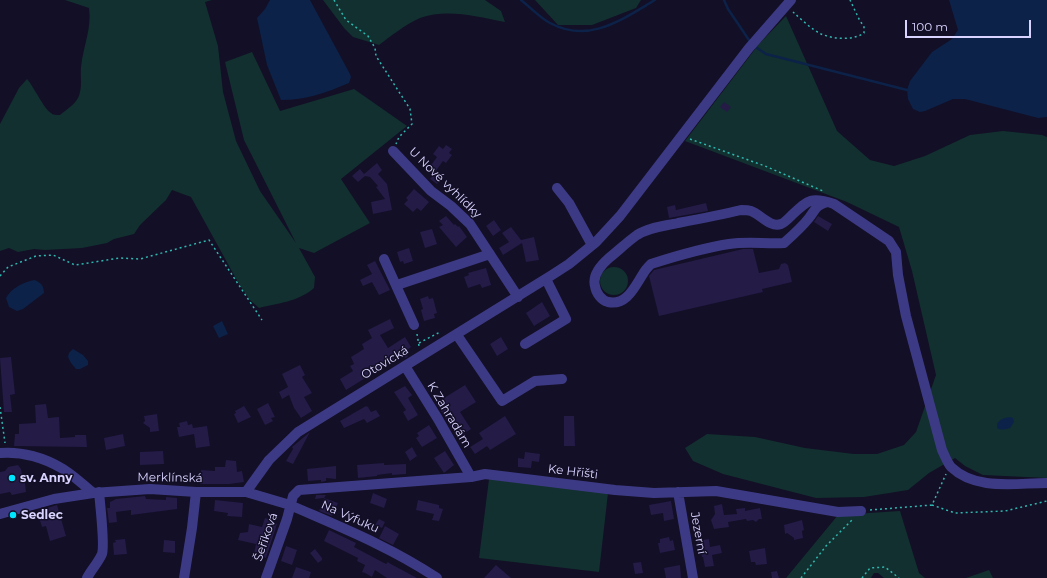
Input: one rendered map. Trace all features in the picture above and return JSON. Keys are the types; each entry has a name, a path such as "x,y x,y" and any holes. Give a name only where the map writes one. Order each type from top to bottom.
{"street":[{"name":"Otovická","path":"246,492 269,460 298,432 518,297 569,264 592,245 620,216 681,134 755,40 788,3"},
{"name":"U Nové vyhlídky","path":"393,151 431,191 451,206 470,224 518,297"},
{"path":"557,188 569,204 592,245"},
{"path":"827,197 813,211 810,217 784,243 755,242 729,244 651,264 630,294 624,300 616,302 607,302 601,298 595,286 595,274 602,264 638,234 655,228 741,210 749,210 773,224 781,224 808,201 827,197"},
{"path":"827,197 834,204 889,241 896,252 898,275 906,316 942,450 950,465 962,476 986,484 1047,483"},
{"path":"397,285 490,254"},
{"path":"384,260 397,285 414,325"},
{"path":"525,344 566,319 549,277"},
{"path":"457,334 502,401 536,381 562,379"},
{"name":"K Zahradám","path":"405,366 438,419 471,477"},
{"path":"3,452 24,454 42,458 64,469 96,492 103,553 87,578"},
{"name":"Ke Hřišti","path":"290,505 293,496 299,490 471,477 485,474 616,490 654,493 716,491 838,512 860,511"},
{"name":"Merklínská","path":"0,514 54,500 96,492 150,489 196,492 246,492"},
{"path":"184,578 196,492"},
{"name":"Na Výfuku","path":"246,492 290,505 388,548 420,566 437,578"},
{"name":"Jezerní","path":"678,492 693,578"},
{"name":"Šeříková","path":"266,578 287,519 290,505"}],"path":[{"path":"334,0 346,20 368,36 375,48 376,56 410,109 412,124 399,137 393,151"},
{"path":"788,3 820,33 840,38 859,37 864,33 864,27 850,0"},
{"path":"681,134 765,166 827,197"},
{"path":"0,276 8,268 36,256 53,255 75,265 120,258 140,258 209,240 262,320"},
{"path":"0,407 3,452"},
{"path":"932,505 950,465"},
{"path":"800,578 826,546 860,511 932,505 955,513 1005,511 1047,501"},
{"path":"862,578 870,568 885,567 899,578"}],"green space":[{"path":"65,0 212,0 205,2 218,46 223,92 236,141 260,191 296,243 244,140 225,62 252,52 280,111 354,89 407,126 341,179 370,223 314,253 299,248 315,277 314,288 308,293 295,299 259,308 250,300 239,284 191,197 172,190 166,200 140,225 134,234 114,239 107,243 82,248 45,250 34,249 18,252 9,248 0,251 0,124 19,88 27,79 48,111 54,115 60,115 70,107 80,94 81,67 89,23 89,8"},
{"path":"323,0 485,0 501,11 505,22 462,14 430,15 409,23 379,45 353,37 344,28"},
{"path":"535,0 641,0 636,8 592,25 558,25"},
{"path":"786,16 837,131 870,160 894,166 925,156 970,135 1003,131 1042,135 1047,137 1047,478 983,475 965,466 955,458 929,473 908,490 864,497 816,498 723,474 693,461 685,448 707,434 755,437 805,448 854,454 877,454 904,445 916,432 936,375 912,271 899,227 847,202 685,141 759,44"},
{"path":"614,267 620,268 624,271 627,275 627,287 624,291 620,294 614,295 608,294 604,291 601,287 600,281 601,275 604,271 608,268"},
{"path":"489,479 608,493 599,572 479,558"},
{"path":"900,511 919,573 925,578 884,578 878,573 874,573 871,578 786,578 838,515"},
{"path":"989,570 993,578 966,578"}],"water":[{"path":"270,0 310,0 350,74 351,77 349,83 316,95 299,99 281,100 267,65 257,18 265,9"},
{"path":"949,0 1047,0 1047,117 1038,118 965,99 953,99 920,112 913,109 908,99 907,90 910,81 932,52 952,39 958,30"},
{"path":"34,280 42,285 44,293 23,309 17,311 9,307 6,298 8,294 14,288"},
{"path":"222,321 228,334 219,338 213,326"},
{"path":"73,349 83,355 88,361 88,365 80,369 76,369 68,357 69,353"},
{"path":"1010,417 1013,418 1014,422 1010,428 1002,430 997,428 999,421"}],"building":[{"path":"724,102 731,107 727,112 720,107"},
{"path":"446,145 452,149 449,153 452,155 446,163 443,161 435,172 442,176 437,184 430,179 435,173 429,168 437,157 433,154 439,146 443,149"},
{"path":"377,163 382,170 378,174 387,184 392,210 373,214 371,202 385,199 376,187 378,186 370,177 365,176 358,182 352,176 360,169 364,174"},
{"path":"414,189 429,202 421,211 417,208 413,212 404,204 408,200 406,198"},
{"path":"706,203 708,211 669,218 667,207 675,205 676,210"},
{"path":"446,216 454,225 459,226 467,237 456,247 439,227 443,225 439,221"},
{"path":"818,216 832,224 828,231 814,222"},
{"path":"494,220 501,230 493,236 486,226"},
{"path":"511,227 521,240 534,237 539,260 526,262 522,243 503,255 499,248 509,242 502,233"},
{"path":"432,229 437,244 425,248 420,232"},
{"path":"409,248 413,261 404,264 403,261 400,262 397,252"},
{"path":"743,249 753,249 759,273 779,269 781,264 785,263 788,265 792,282 762,289 763,292 659,316 649,276 654,270"},
{"path":"375,261 390,290 379,295 372,282 363,286 360,280 372,274 367,265"},
{"path":"486,268 491,285 482,288 480,284 468,288 464,277 469,275 468,273"},
{"path":"428,296 429,299 433,298 437,313 434,314 435,318 424,321 420,299"},
{"path":"542,302 550,316 534,326 526,313"},
{"path":"390,319 394,328 380,335 388,348 405,337 411,347 405,352 408,356 406,358 401,356 346,390 340,379 353,371 350,366 354,364 351,357 364,349 362,344 372,338 368,330"},
{"path":"501,337 508,349 497,356 490,344"},
{"path":"11,357 15,394 10,395 12,412 4,412 0,358"},
{"path":"300,365 305,375 302,377 312,393 304,397 312,411 301,418 294,408 289,395 282,399 279,392 288,387 282,374"},
{"path":"465,385 476,402 460,412 471,429 458,438 436,403"},
{"path":"405,386 412,395 408,398 418,415 408,421 403,412 406,410 394,392"},
{"path":"268,403 275,417 271,418 273,421 265,425 257,409"},
{"path":"46,404 48,418 59,417 60,438 75,437 75,435 86,435 87,447 14,446 15,434 19,434 19,424 36,423 35,405"},
{"path":"244,406 251,417 238,423 234,414 236,413 235,411"},
{"path":"366,406 371,412 376,410 380,416 367,423 364,419 344,428 340,421"},
{"path":"157,414 159,431 150,432 150,428 143,423 145,421 144,416"},
{"path":"505,416 516,434 490,450 487,446 475,454 470,447 483,439 479,433"},
{"path":"564,416 574,416 575,446 564,446"},
{"path":"187,421 188,425 192,424 193,428 207,426 210,446 196,448 194,434 179,437 177,427 180,427 179,423"},
{"path":"429,425 437,438 422,447 416,438 419,436 417,433"},
{"path":"310,432 293,464 286,461 293,449 292,447"},
{"path":"123,434 125,446 106,450 104,438"},
{"path":"412,447 417,456 410,461 405,452"},
{"path":"163,451 164,464 140,465 140,452"},
{"path":"445,451 454,465 444,473 434,458"},
{"path":"525,452 540,454 539,462 532,461 531,468 518,467 518,458 524,459"},
{"path":"226,460 236,461 237,472 242,471 244,482 229,484 200,484 201,470 215,471 215,467 225,467"},
{"path":"384,463 384,465 406,464 406,474 392,475 392,473 358,478 357,465"},
{"name":"sv. Anny","path":"18,465 22,474 24,474 26,492 12,495 10,492 0,494 0,472 5,471 8,467"},
{"path":"336,466 336,479 326,478 326,481 321,482 321,480 308,481 307,469"},
{"path":"373,493 387,499 384,508 370,503"},
{"path":"316,495 326,495 324,498 315,499"},
{"path":"145,496 146,499 166,500 166,497 177,498 177,509 131,515 131,510 116,512 117,522 109,523 107,508 110,508 110,502 116,499"},
{"path":"324,498 338,503 332,516 319,511"},
{"path":"215,500 243,503 242,517 227,516 228,513 214,511"},
{"path":"418,500 439,505 439,508 443,509 439,521 432,520 434,514 416,510"},
{"path":"671,501 674,519 664,521 663,513 651,515 649,505"},
{"path":"722,504 724,515 737,514 736,509 745,508 745,511 760,508 762,519 759,519 756,522 753,520 747,521 746,519 728,522 729,527 714,529 711,520 715,514 714,506"},
{"path":"57,505 66,536 50,541 46,526 42,527 37,511"},
{"path":"265,518 275,521 274,523 277,524 266,558 254,554 256,544 238,540 240,533 248,532 249,524 262,527"},
{"path":"379,519 385,522 382,528 375,525"},
{"path":"802,520 804,530 802,531 803,538 794,540 794,538 787,533 785,534 784,525"},
{"path":"385,526 399,534 393,545 379,538"},
{"path":"329,530 356,543 354,547 386,564 388,562 417,578 387,578 375,570 372,577 362,572 365,565 357,561 358,558 324,541"},
{"path":"669,537 670,541 673,540 675,550 660,553 658,543 660,543 660,539"},
{"path":"125,539 127,554 114,555 113,543 116,542 115,540"},
{"path":"709,539 710,547 720,545 722,553 712,555 714,566 705,567 697,541"},
{"path":"164,540 175,541 175,553 163,552"},
{"path":"286,546 297,550 292,565 281,561"},
{"path":"765,548 767,564 756,565 755,562 751,562 749,551"},
{"path":"315,549 322,558 322,560 318,563 310,553"},
{"path":"641,562 643,573 635,574 633,563"},
{"path":"496,565 511,578 484,578"},
{"path":"680,565 681,578 666,578 664,568"},
{"path":"296,567 311,572 309,578 292,578"},
{"path":"777,571 779,578 772,578 771,572"}],"waterway":[{"path":"521,0 546,21 564,29 578,31 591,30 617,22 655,0"},
{"path":"724,0 728,9 751,43"},
{"path":"754,46 766,54 907,90"}],"place":[{"name":"sv. Anny","path":"12,478"},
{"name":"Sedlec","path":"13,515"}]}
